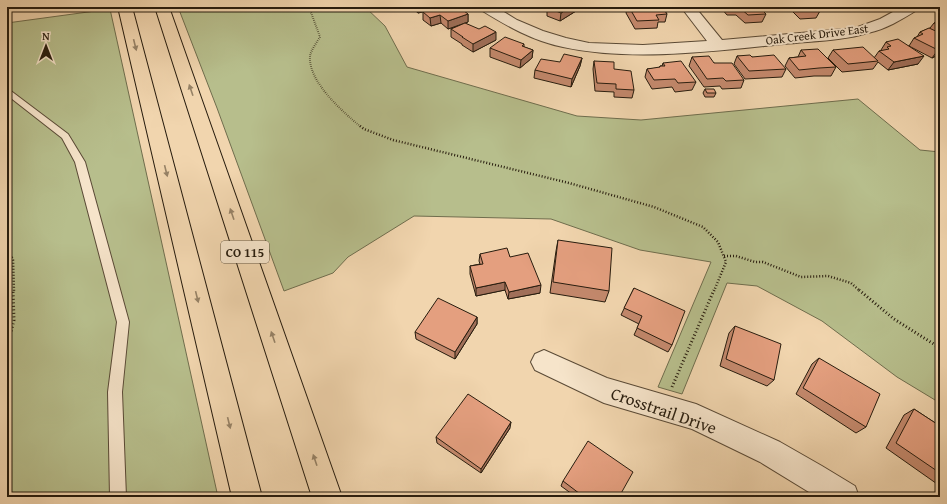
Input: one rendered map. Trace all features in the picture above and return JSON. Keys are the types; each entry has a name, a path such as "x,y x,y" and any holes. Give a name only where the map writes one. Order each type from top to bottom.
{"highway":[{"path":"125,7 247,497"},
{"name":"CO 115","path":"162,7 327,497"}],"street":[{"name":"Oak Creek Drive East","path":"486,7 516,26 528,31 573,45 617,50 718,45 855,32 872,29 886,23 912,7"},
{"path":"688,7 718,45"},
{"name":"Crosstrail Drive","path":"544,362 604,390 696,417 770,452 812,476 844,497"}],"lane":[{"path":"7,92 65,136 80,162 123,322 115,392 118,497"}],"path":[{"path":"309,7 320,36 310,55 310,66 322,89 343,112 364,129 393,140 569,183 654,207 703,228 718,242 726,262 664,407"},
{"path":"7,246 13,260 14,313 14,320 7,348"},
{"path":"724,256 736,256 755,262 763,262 801,277 828,276 851,283 894,319 940,348"}],"green space":[{"path":"178,7 365,7 385,26 407,67 577,116 641,120 858,99 920,150 940,152 940,403 897,377 822,321 757,286 727,283 682,394 658,387 711,262 640,250 551,219 414,216 348,257 333,273 284,291 217,108"},
{"path":"110,9 218,497 7,497 7,23"}],"building":[{"path":"431,7 459,7 468,14 448,21 440,15 430,18 423,12 433,9"},
{"path":"571,7 561,13 548,8"},
{"path":"629,7 662,7 667,14 656,15 659,20 637,21"},
{"path":"739,7 759,7 766,14 748,15"},
{"path":"799,7 816,7 820,10 804,11"},
{"path":"940,18 940,25 934,23"},
{"path":"465,23 479,29 485,26 496,32 473,44 451,29"},
{"path":"929,28 940,33 940,49 938,50 914,38 923,34 920,32"},
{"path":"505,37 524,44 522,46 533,50 521,60 490,48"},
{"path":"898,39 924,56 894,62 879,51 889,49 887,47 891,46 886,42"},
{"path":"863,47 878,61 848,64 833,50"},
{"path":"818,49 836,67 799,70 789,58 806,56 801,50"},
{"path":"564,54 582,58 572,79 535,70 541,59 560,62"},
{"path":"750,55 752,57 774,55 786,69 749,71 737,56"},
{"path":"709,56 714,63 732,63 744,80 726,81 723,78 707,79 692,57"},
{"path":"594,61 614,62 614,69 631,71 634,90 616,89 616,84 597,83"},
{"path":"681,61 696,82 678,83 675,79 654,80 647,69 665,66 663,63"},
{"path":"705,89 714,89 716,93 707,93"},
{"path":"558,240 612,248 609,291 553,282"},
{"path":"507,248 510,257 528,253 541,285 509,292 505,282 476,288 470,266 483,264 480,254"},
{"path":"634,288 685,311 672,345 637,328 642,316 624,308"},
{"path":"438,298 477,317 455,352 415,332"},
{"path":"735,326 781,344 774,380 726,359"},
{"path":"819,358 880,394 866,427 803,388"},
{"path":"468,394 511,422 481,469 436,437"},
{"path":"914,409 940,426 940,473 896,443"},
{"path":"588,441 633,472 619,497 584,497 563,481"}]}
